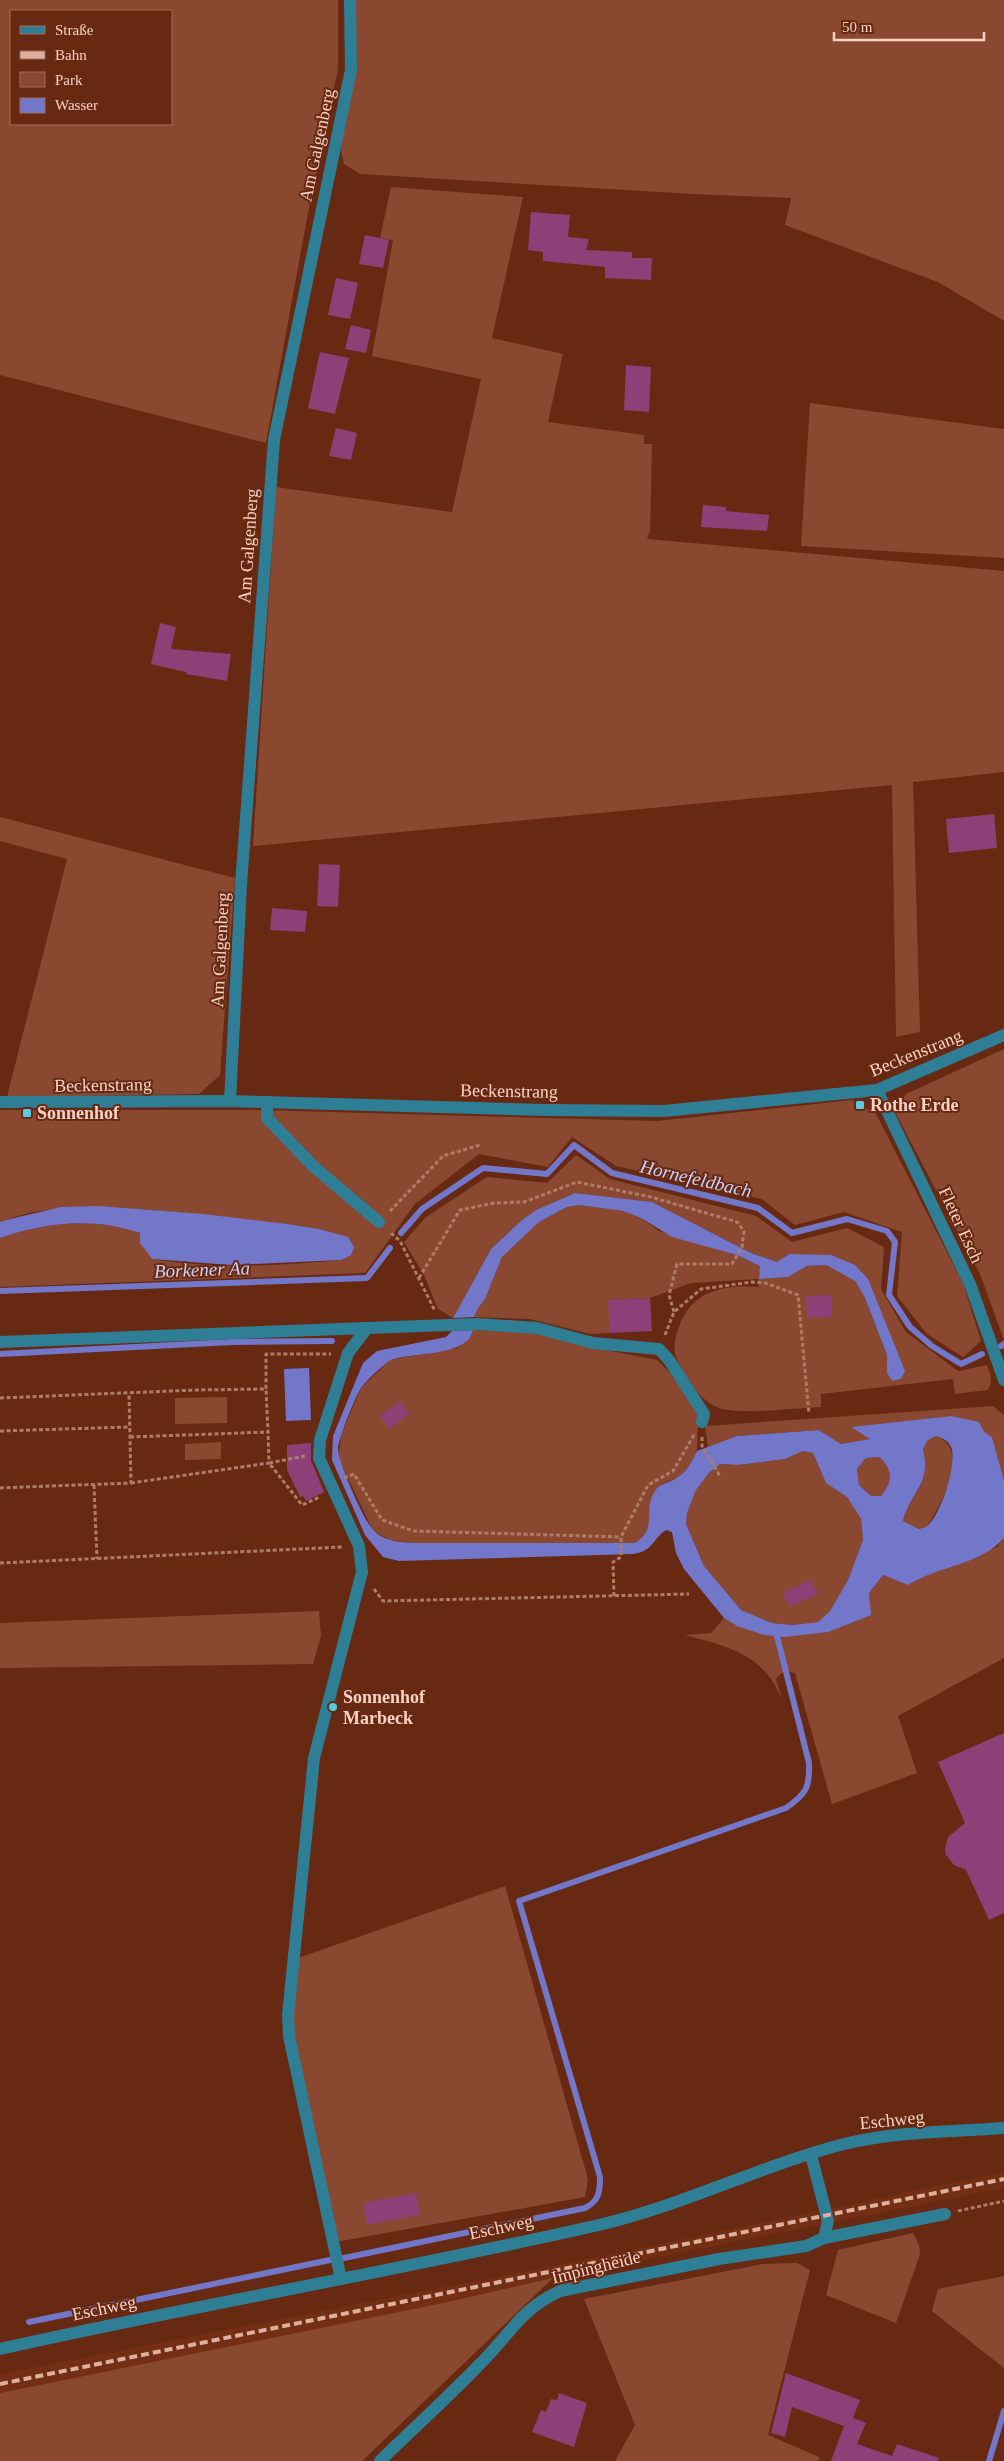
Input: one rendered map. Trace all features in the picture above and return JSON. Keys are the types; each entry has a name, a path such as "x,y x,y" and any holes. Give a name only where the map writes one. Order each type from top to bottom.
{"street":[{"name":"Am Galgenberg","path":"230,1101 241,885 271,472 281,408 351,70 350,0"},
{"name":"Beckenstrang","path":"0,1102 230,1101 664,1111 877,1090 1004,1035"},
{"name":"Fleter Esch","path":"877,1090 970,1284 1004,1380"},
{"path":"267,1102 267,1118 314,1167 379,1222"},
{"path":"0,1342 477,1324 537,1328 593,1343 659,1349 669,1360 704,1414 702,1422"},
{"path":"341,2279 289,2036 288,2015 314,1758 362,1572 359,1546 319,1458 322,1431 348,1354 367,1328"},
{"name":"Eschweg","path":"0,2349 605,2223 655,2210 812,2154 871,2138 1004,2128"},
{"path":"812,2154 828,2221 828,2230 824,2238"},
{"name":"Impingheide","path":"380,2461 481,2364 523,2314 540,2300 560,2291 773,2249 806,2246 824,2238 945,2214"}],"path":[{"path":"446,1325 400,1241 379,1222 443,1156 480,1145"},
{"path":"419,1278 460,1210 494,1203 524,1202 577,1182 651,1197 737,1222 744,1231 742,1247 732,1264 677,1264 669,1295 674,1312"},
{"path":"659,1349 674,1312 701,1289 735,1284 765,1283 798,1294 809,1414"},
{"path":"334,1490 302,1504 269,1463 266,1354 348,1354"},
{"path":"0,1398 128,1392 266,1389"},
{"path":"128,1392 131,1483"},
{"path":"614,1596 613,1562 621,1557 621,1537 648,1484 672,1471 702,1422"},
{"path":"0,1431 130,1427"},
{"path":"130,1437 268,1432"},
{"path":"702,1446 720,1476"},
{"path":"0,1488 131,1483 310,1456 319,1458"},
{"path":"349,1475 354,1474 382,1520 414,1531 621,1537"},
{"path":"94,1485 97,1559"},
{"path":"0,1563 359,1546"},
{"path":"362,1572 383,1601 689,1594"},
{"path":"945,2214 1004,2201"}],"shaded area":[{"path":"1004,2172 1004,2188 0,2393 0,2374 608,2255"}],"green space":[{"path":"0,0 338,0 338,69 307,218 266,443 0,375"},
{"path":"355,0 1004,0 1004,321 938,282 785,225 791,198 360,174 344,164 341,150"},
{"path":"391,187 523,197 492,338 563,354 548,422 644,435 644,444 652,444 650,531 647,539 1004,571 1004,772 913,782 920,1032 896,1037 892,785 253,846 276,487 452,512 481,379 372,356 393,240 380,238"},
{"path":"810,403 1004,429 1004,558 801,546"},
{"path":"0,817 235,878 220,1075 199,1094 7,1097 67,859 0,841"},
{"path":"1004,1049 1004,1340 980,1274 895,1112 906,1094"},
{"path":"852,1100 876,1114 963,1283 981,1341 963,1357 927,1334 897,1296 902,1232 844,1212 795,1225 762,1199 616,1166 572,1137 548,1167 479,1154 415,1204 365,1273 0,1287 0,1238 52,1225 87,1223 122,1228 140,1233 152,1259 175,1262 247,1266 341,1260 319,1229 239,1218 99,1207 39,1211 0,1222 0,1110 258,1110 657,1121"},
{"path":"576,1155 610,1179 756,1216 792,1242 847,1228 884,1247 881,1289 906,1332 958,1371 987,1365 991,1384 987,1390 955,1394 953,1379 821,1394 821,1407 740,1411 719,1408 698,1393 679,1363 674,1347 678,1330 684,1315 691,1305 700,1298 710,1292 721,1289 746,1286 759,1287 758,1279 691,1283 650,1298 609,1300 610,1333 591,1334 530,1319 474,1317 477,1308 485,1299 502,1257 539,1222 567,1207 579,1205 623,1211 641,1218 659,1231 737,1255 761,1266 759,1278 788,1277 807,1266 826,1265 855,1281 865,1298 887,1355 887,1373 892,1381 901,1379 855,1265 789,1254 777,1262 751,1253 652,1202 575,1193 536,1210 522,1220 491,1249 453,1318 438,1309 424,1275 404,1242 426,1217 487,1177 547,1183"},
{"path":"473,1330 535,1333 590,1347 657,1360 670,1373 698,1414 697,1451 691,1464 679,1477 661,1484 650,1505 649,1527 644,1537 635,1543 413,1543 390,1540 373,1531 338,1457 342,1433 361,1388 390,1360 457,1348 472,1335"},
{"path":"227,1397 227,1423 175,1424 175,1398"},
{"path":"993,1406 1004,1415 1004,1480 992,1437 951,1416 852,1427 871,1439 841,1444 819,1430 737,1436 708,1447 705,1426"},
{"path":"936,1436 947,1443 952,1453 953,1465 939,1505 927,1527 919,1529 903,1521 923,1480 925,1461 923,1449 928,1440"},
{"path":"221,1442 221,1459 185,1460 185,1444"},
{"path":"804,1451 813,1453 826,1483 847,1497 861,1519 863,1540 848,1580 830,1611 818,1622 792,1625 772,1623 741,1610 704,1566 686,1524 687,1513 696,1490 709,1473 720,1464 738,1465 785,1459"},
{"path":"880,1457 889,1472 888,1486 881,1496 871,1496 859,1485 857,1469 866,1458"},
{"path":"1004,1538 1004,1658 898,1716 917,1773 832,1804 795,1673 784,1672 776,1679 782,1699 770,1678 751,1659 741,1653 708,1641 685,1635 711,1633 724,1618 737,1626 828,1632 869,1593 883,1575 908,1585 920,1577 997,1547"},
{"path":"319,1611 321,1636 313,1664 0,1668 0,1623"},
{"path":"505,1886 588,2179 585,2197 336,2242 292,2022 298,1958"},
{"path":"913,2233 919,2245 920,2254 896,2323 826,2295 838,2250"},
{"path":"797,2263 810,2270 768,2435 819,2457 819,2461 615,2461 635,2425 584,2299 763,2264"},
{"path":"1004,2276 1004,2368 932,2311 938,2289"},
{"path":"553,2278 362,2461 0,2461 0,2393 443,2303"}],"water":[{"path":"575,1193 652,1202 751,1253 777,1262 789,1254 831,1255 855,1265 868,1279 905,1371 901,1379 892,1381 887,1373 887,1355 865,1298 855,1281 826,1265 807,1266 788,1277 759,1279 760,1266 737,1255 672,1237 641,1218 623,1211 579,1205 567,1207 539,1222 502,1257 485,1299 474,1317 453,1318 491,1249 522,1220 536,1210"},
{"path":"98,1206 203,1214 319,1229 348,1237 354,1247 351,1255 341,1260 231,1265 152,1259 140,1243 140,1233 122,1228 87,1223 52,1225 0,1238 0,1222 6,1220 61,1207"},
{"path":"473,1330 469,1339 461,1345 438,1352 391,1360 376,1372 358,1393 341,1436 338,1448 339,1455 352,1491 370,1526 374,1531 387,1539 413,1543 635,1543 646,1531 651,1498 657,1488 682,1474 691,1463 697,1451 737,1436 819,1430 841,1444 870,1439 851,1427 951,1416 979,1422 984,1432 992,1437 1004,1480 1004,1538 994,1547 971,1560 932,1573 908,1585 883,1575 869,1593 871,1615 828,1632 785,1637 764,1635 737,1626 724,1618 684,1569 676,1553 672,1532 666,1530 649,1548 640,1553 633,1554 399,1561 383,1557 365,1535 332,1460 333,1436 363,1363 377,1351 446,1337 452,1331","holes":["936,1436 949,1443 953,1455 952,1465 946,1490 937,1513 926,1527 919,1529 903,1521 923,1480 925,1471 923,1449 928,1440","803,1451 813,1453 826,1483 847,1497 861,1519 863,1540 848,1580 830,1611 818,1622 792,1625 772,1623 741,1610 704,1566 686,1524 687,1513 696,1490 709,1473 720,1464 738,1465 785,1459","880,1457 889,1472 888,1486 881,1496 871,1496 859,1485 857,1469 866,1458"]},
{"path":"309,1368 311,1420 286,1421 284,1369"}],"building":[{"path":"531,212 570,215 568,237 589,239 586,250 632,252 632,258 652,258 651,280 605,278 605,267 543,261 543,252 528,250"},
{"path":"365,235 389,240 383,268 359,264"},
{"path":"336,278 358,283 350,319 328,315"},
{"path":"351,325 371,330 366,353 345,349"},
{"path":"320,352 349,358 335,414 308,408"},
{"path":"626,365 651,367 649,412 624,410"},
{"path":"336,428 357,433 351,460 329,456"},
{"path":"703,505 726,507 726,511 769,515 767,531 701,527"},
{"path":"160,623 176,627 171,649 231,654 227,681 186,674 186,672 151,664"},
{"path":"994,814 997,848 949,853 946,819"},
{"path":"319,864 340,865 338,907 317,906"},
{"path":"272,908 307,911 305,932 270,930"},
{"path":"832,1295 832,1317 807,1318 806,1296"},
{"path":"650,1298 652,1331 610,1333 608,1300"},
{"path":"400,1401 409,1414 389,1429 380,1416"},
{"path":"311,1443 311,1460 324,1492 306,1501 303,1496 300,1497 287,1470 287,1445"},
{"path":"810,1580 817,1594 790,1607 783,1593"},
{"path":"1004,1733 1004,1913 989,1920 966,1870 954,1865 946,1855 945,1849 948,1837 965,1823 938,1762"},
{"path":"416,2193 420,2215 367,2225 363,2203"},
{"path":"786,2373 860,2400 853,2418 866,2423 857,2444 892,2456 897,2444 939,2458 938,2461 831,2461 844,2426 792,2407 785,2437 771,2433"},
{"path":"559,2393 587,2403 574,2447 532,2432 541,2410 546,2412 551,2399 557,2400"}],"waterway":[{"name":"Hornefeldbach","path":"401,1233 422,1209 483,1168 547,1174 574,1145 612,1173 758,1208 792,1233 847,1219 887,1231 895,1242 889,1295 910,1327 932,1346 961,1364 982,1354"},
{"name":"Borkener Aa","path":"0,1291 367,1278 390,1248"},
{"path":"0,1354 232,1342 332,1341"},
{"path":"344,2258 585,2208 596,2199 599,2192 600,2177 519,1901 786,1808 798,1799 805,1790 809,1779 809,1763 777,1636"},
{"path":"29,2322 330,2260"},
{"path":"989,2461 1004,2411"}],"railway":[{"path":"0,2384 1004,2179"}],"place":[{"name":"Rothe Erde","path":"860,1105"},
{"name":"Sonnenhof","path":"27,1113"},
{"name":"Sonnenhof Marbeck","path":"333,1707"}]}
